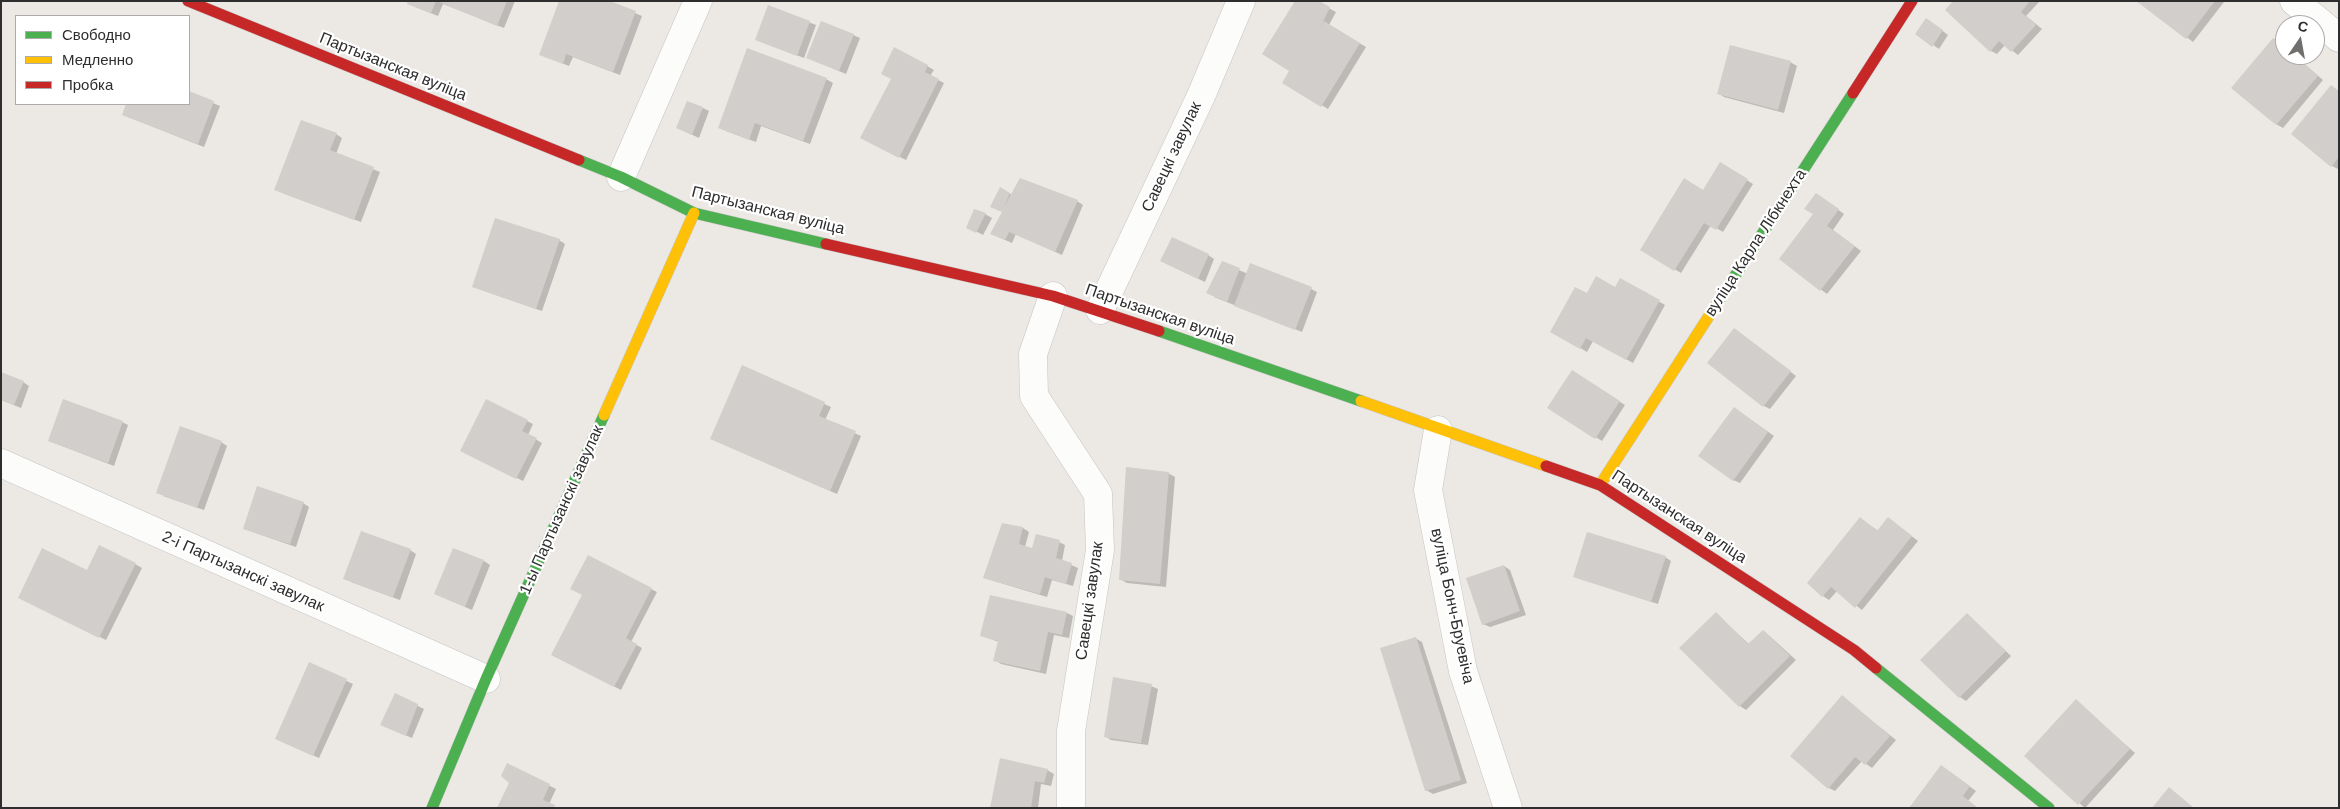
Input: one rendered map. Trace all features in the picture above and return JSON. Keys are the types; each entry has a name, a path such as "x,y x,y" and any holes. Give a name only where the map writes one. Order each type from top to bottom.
{"street":[{"name":"Партызанская вуліца","path":"188,1 621,177 694,213 1053,296 1100,310 1438,430 1600,485 1854,650 2049,808"},
{"path":"621,177 698,1"},
{"name":"Савецкі завулак","path":"1100,310 1201,96 1241,1"},
{"name":"вуліца Карла Лібкнехта","path":"1600,485 1912,1"},
{"path":"2294,1 2339,38"},
{"name":"1-ы Партызанскі завулак","path":"432,808 486,679 694,213"},
{"name":"Савецкі завулак","path":"1053,296 1033,354 1034,396 1098,494 1100,532 1100,550 1071,731 1071,808"},
{"name":"вуліца Бонч-Бруевіча","path":"1438,430 1428,490 1463,671 1508,808"},
{"name":"2-і Партызанскі завулак","path":"1,463 486,679"}],"building":[{"path":"408,1 436,1 431,13 407,4"},
{"path":"437,1 507,1 497,26"},
{"path":"559,1 610,1 636,11 613,72 566,54 563,64 539,55"},
{"path":"1295,1 1319,1 1330,7 1320,28 1324,21 1360,43 1321,107 1282,83 1289,71 1262,54"},
{"path":"1953,1 2030,1 2021,12 2036,25 2011,52 1999,41 1990,52 1945,10"},
{"path":"2136,1 2215,1 2186,39"},
{"path":"768,5 810,21 797,56 755,40"},
{"path":"1926,18 1943,30 1932,47 1915,34"},
{"path":"821,21 854,34 839,71 806,58"},
{"path":"2273,38 2275,40 2275,65 2305,65 2318,76 2276,125 2231,88"},
{"path":"1730,45 1791,61 1778,110 1717,94"},
{"path":"894,47 928,65 925,72 939,79 899,158 860,138 891,79 881,74"},
{"path":"747,48 827,78 803,141 755,123 749,140 718,128"},
{"path":"2331,85 2339,91 2339,157 2331,167 2291,134"},
{"path":"190,91 214,101 198,144 122,115 126,105 190,105"},
{"path":"687,101 703,107 692,135 676,128"},
{"path":"301,120 337,133 330,150 374,167 354,220 274,190"},
{"path":"1720,162 1748,179 1716,230 1704,223 1674,271 1640,250 1684,178 1703,190"},
{"path":"1020,178 1078,200 1055,252 1009,232 1005,240 990,234 1002,212 990,207 1000,187 1010,193 1004,207"},
{"path":"1816,193 1839,209 1827,226 1855,246 1820,291 1779,259 1813,214 1804,209"},
{"path":"974,209 986,213 976,233 966,228"},
{"path":"495,218 560,239 536,309 472,287"},
{"path":"1172,237 1209,254 1198,279 1160,261"},
{"path":"1222,261 1240,268 1227,302 1206,293"},
{"path":"1250,263 1312,287 1295,330 1234,306"},
{"path":"1596,276 1615,287 1620,278 1660,300 1626,360 1586,338 1580,349 1550,332 1575,287 1587,293"},
{"path":"1734,328 1791,371 1763,407 1707,363"},
{"path":"742,365 825,402 819,416 856,431 830,491 710,439"},
{"path":"1572,370 1620,401 1595,439 1547,408"},
{"path":"1,372 24,381 14,405 1,400"},
{"path":"63,399 123,421 108,463 48,441"},
{"path":"486,399 528,420 522,431 537,438 516,479 460,451"},
{"path":"1734,407 1768,432 1733,481 1698,456"},
{"path":"180,426 222,441 197,508 156,493"},
{"path":"1126,467 1169,472 1160,584 1119,580"},
{"path":"257,486 304,502 290,544 243,529"},
{"path":"1860,517 1877,531 1888,517 1912,536 1855,608 1831,587 1822,597 1807,583"},
{"path":"1002,523 1023,527 1019,544 1032,548 1036,534 1060,540 1056,558 1072,563 1066,584 1045,577 1040,594 983,578"},
{"path":"361,531 411,549 393,597 343,579"},
{"path":"1587,532 1666,556 1651,602 1573,577"},
{"path":"99,545 136,563 99,638 18,598 42,548 87,570"},
{"path":"453,548 484,560 465,607 434,594"},
{"path":"588,555 652,588 626,638 637,644 614,687 551,655 582,595 570,589"},
{"path":"1504,565 1520,611 1482,625 1466,578"},
{"path":"990,595 1067,612 1062,635 1048,632 1040,671 993,661 998,641 980,636"},
{"path":"1716,612 1748,644 1763,630 1790,656 1739,707 1679,648"},
{"path":"1967,613 2006,651 1959,698 1920,660"},
{"path":"1416,637 1461,780 1425,791 1380,648"},
{"path":"309,662 347,679 313,756 275,739"},
{"path":"1113,677 1152,684 1141,743 1104,737"},
{"path":"395,693 418,704 406,736 380,725"},
{"path":"1842,695 1890,736 1865,765 1855,757 1828,789 1790,756"},
{"path":"2076,699 2130,749 2078,805 2024,756"},
{"path":"1000,758 1048,769 1044,783 1035,781 1031,808 990,808"},
{"path":"507,763 550,784 543,800 555,805 554,808 497,808 509,783 501,776"},
{"path":"1941,765 1970,786 1963,796 1978,808 1909,808"},
{"path":"2169,787 2194,808 2152,808"}],"traffic: fast":[{"path":"1718,302 1853,93"},
{"path":"579,160 621,177 694,213 826,244"},
{"path":"1159,331 1361,401"},
{"path":"432,808 486,679 604,415"},
{"path":"1876,668 2049,808"}],"traffic: slow":[{"path":"604,415 694,213"},
{"path":"1600,485 1718,302"},
{"path":"1361,401 1546,466"}],"traffic: jam":[{"path":"188,1 579,160"},
{"path":"1853,93 1912,1"},
{"path":"826,244 1053,296 1159,331"},
{"path":"1546,466 1600,485 1854,650 1876,668"}]}
